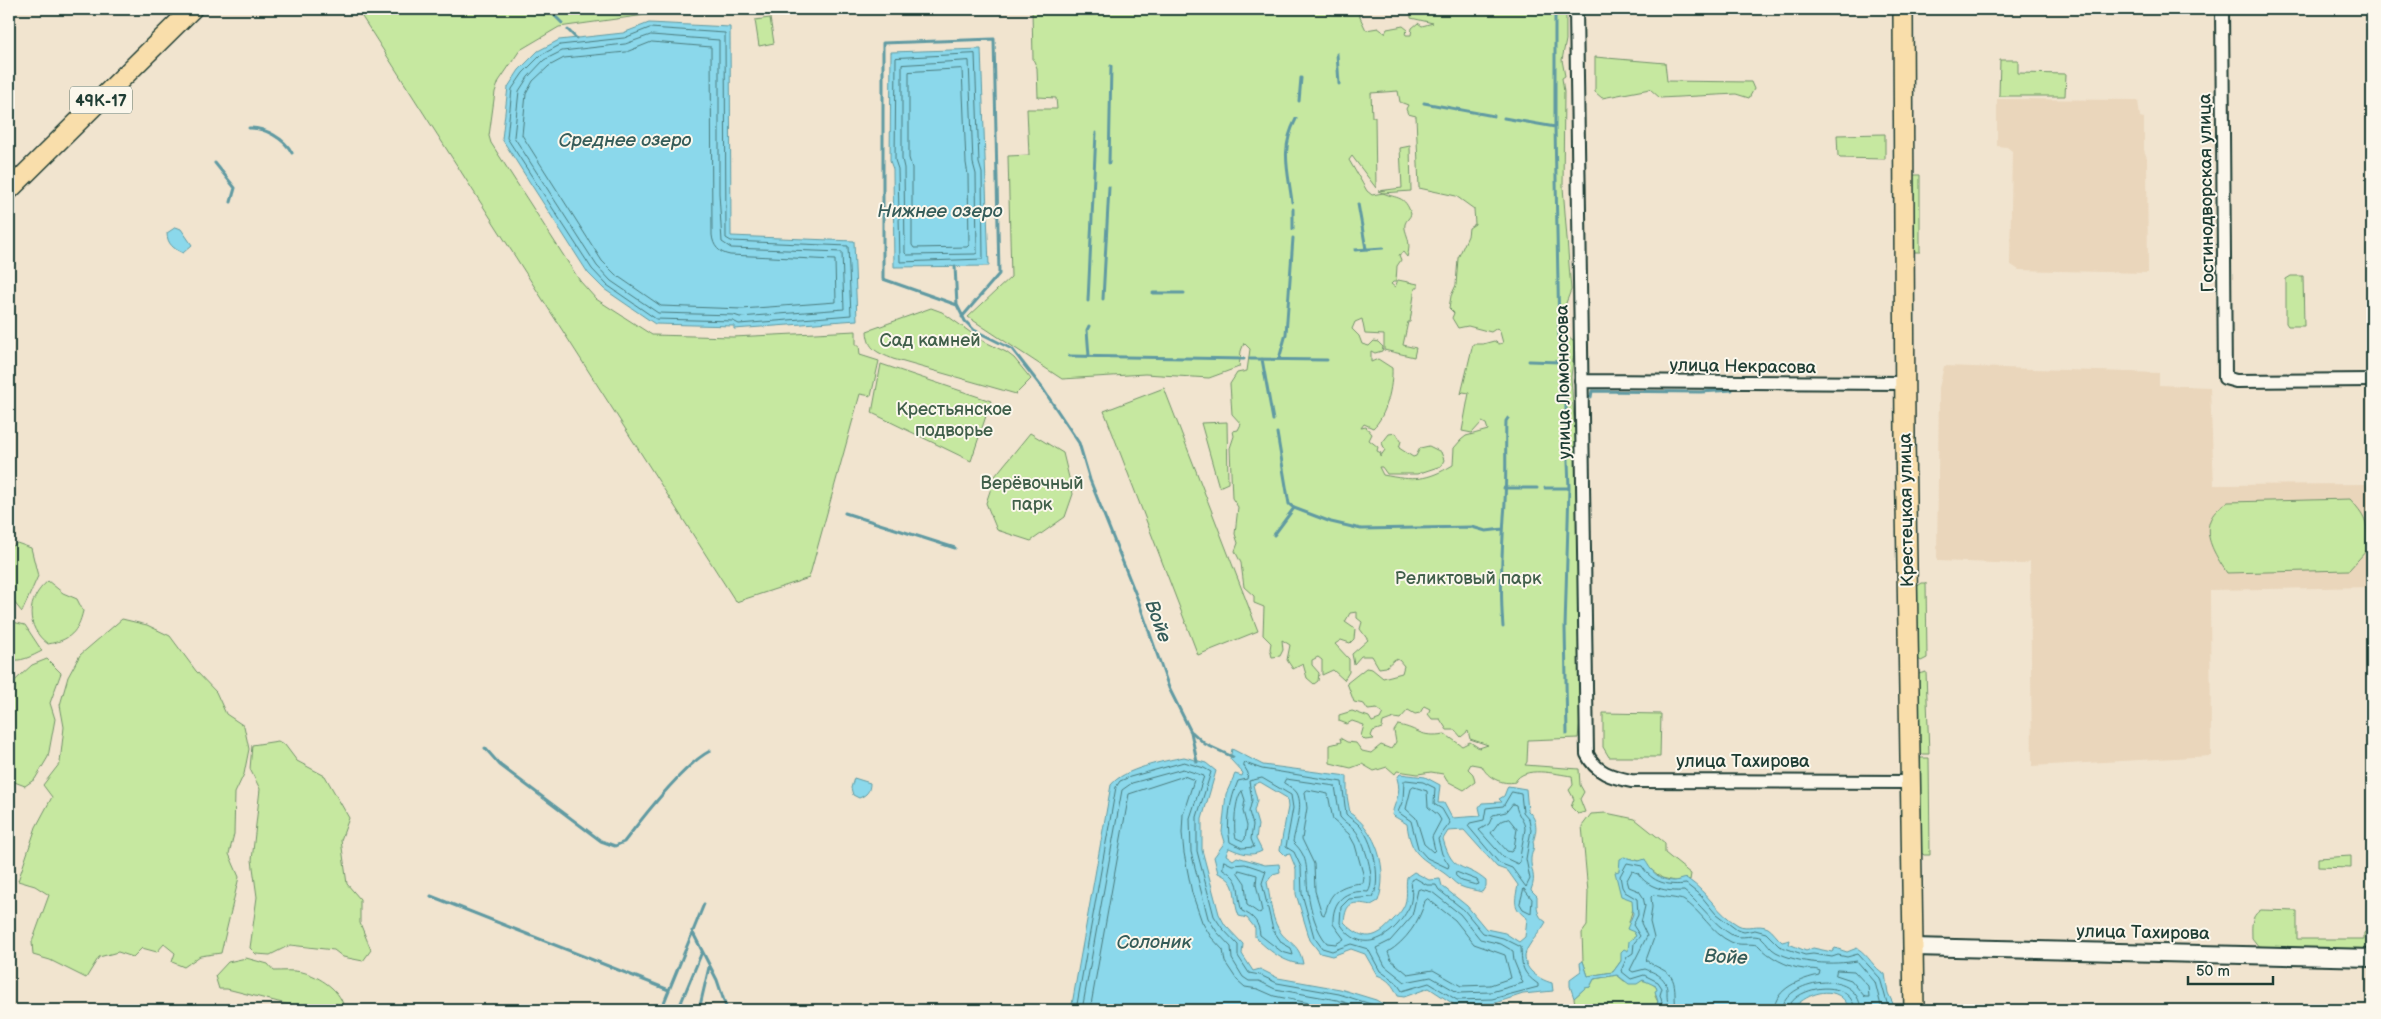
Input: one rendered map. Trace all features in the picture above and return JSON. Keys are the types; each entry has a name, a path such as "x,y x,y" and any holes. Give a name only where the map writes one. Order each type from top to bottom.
{"main road":[{"name":"49К-17","path":"9,190 192,9"},
{"name":"Крестецкая улица","path":"1903,9 1905,384 1914,1010"},
{"name":"улица Тахирова","path":"1913,947 2372,958"}],"street":[{"name":"улица Ломоносова","path":"1576,9 1587,754"},
{"name":"Гостинодворская улица","path":"2222,9 2225,378 2236,381 2372,380"},
{"name":"улица Некрасова","path":"1581,381 1905,384"},
{"name":"улица Тахирова","path":"1587,754 1591,763 1610,777 1631,781 1911,782"}],"shaded area":[{"path":"1997,99 2138,100 2140,117 2144,118 2144,150 2147,158 2148,273 2019,270 2010,264 2012,151 2007,147 1997,146"},
{"path":"1944,366 2159,373 2159,385 2210,387 2214,485 2372,484 2372,587 2210,590 2211,756 2032,766 2030,561 2024,564 1937,561 1939,388"}],"green space":[{"path":"357,9 777,10 652,14 559,27 520,50 499,81 495,92 489,136 491,143 580,281 596,299 652,335 733,337 856,331 856,345 859,345 860,355 879,361 871,396 860,394 809,578 736,602"},
{"name":"Реликтовый парк","path":"1032,9 1356,9 1366,30 1378,28 1385,33 1387,29 1403,26 1408,30 1405,33 1406,35 1411,35 1412,28 1418,23 1422,26 1433,23 1411,18 1411,9 1566,9 1566,40 1562,60 1565,76 1562,78 1564,92 1563,187 1571,290 1566,303 1566,335 1575,343 1571,377 1578,477 1581,634 1579,680 1581,712 1578,738 1528,740 1527,762 1525,765 1579,769 1580,785 1584,792 1580,799 1585,812 1578,814 1571,807 1574,799 1569,790 1573,785 1572,776 1533,772 1525,774 1515,782 1510,783 1496,780 1482,766 1471,764 1468,769 1473,774 1475,782 1464,790 1447,781 1443,774 1431,772 1418,774 1397,771 1395,774 1387,767 1374,771 1362,764 1351,768 1330,763 1330,745 1341,742 1340,738 1347,742 1356,743 1362,751 1371,753 1381,745 1391,749 1396,742 1394,731 1398,725 1430,735 1445,734 1462,746 1470,742 1479,748 1488,745 1470,739 1468,731 1461,737 1455,730 1447,730 1440,719 1432,719 1428,714 1430,709 1424,706 1420,713 1415,714 1408,710 1400,719 1394,718 1383,722 1382,728 1373,731 1371,736 1374,739 1365,740 1361,736 1364,725 1352,721 1347,724 1339,721 1339,715 1352,711 1369,717 1372,722 1380,719 1383,713 1377,709 1368,710 1364,704 1354,702 1347,683 1366,668 1372,669 1383,678 1402,673 1404,666 1399,660 1395,659 1386,667 1379,668 1372,656 1361,656 1354,664 1352,654 1368,640 1360,629 1362,622 1357,618 1357,612 1350,613 1345,622 1355,629 1354,639 1350,643 1341,640 1335,644 1349,659 1349,672 1344,680 1333,670 1322,675 1322,660 1318,657 1312,660 1312,665 1319,673 1318,681 1314,684 1307,678 1303,664 1293,669 1287,660 1290,645 1282,640 1283,650 1280,656 1272,657 1271,643 1263,635 1264,607 1254,603 1254,596 1244,587 1241,563 1235,551 1238,543 1235,534 1238,507 1232,498 1230,448 1234,436 1233,431 1238,430 1241,424 1232,414 1230,384 1237,373 1247,371 1250,349 1244,343 1239,367 1209,378 1145,374 1062,379 968,317 1011,277 1008,156 1029,155 1027,109 1057,109 1056,98 1038,97 1037,68 1033,59","holes":["1398,91 1400,102 1408,105 1406,109 1408,114 1416,116 1419,188 1456,196 1474,209 1475,224 1469,228 1468,236 1458,258 1456,285 1451,296 1449,308 1454,313 1452,318 1458,328 1468,326 1491,332 1497,328 1503,343 1499,344 1494,341 1473,344 1461,394 1463,392 1469,393 1462,431 1472,433 1482,422 1486,424 1488,430 1466,436 1454,448 1453,465 1427,477 1412,479 1383,475 1379,467 1382,467 1387,474 1417,474 1441,466 1444,460 1441,452 1429,446 1420,448 1416,456 1413,457 1399,448 1401,441 1396,433 1389,434 1382,443 1385,450 1380,457 1381,453 1377,451 1378,447 1369,440 1372,434 1366,427 1361,428 1364,424 1373,428 1382,417 1390,392 1392,368 1378,359 1371,362 1371,351 1375,353 1382,351 1383,347 1374,341 1369,346 1362,344 1359,336 1352,329 1355,322 1362,319 1365,334 1384,335 1384,350 1414,357 1416,348 1403,345 1408,322 1410,322 1415,288 1418,288 1418,284 1398,280 1395,287 1391,284 1396,282 1397,266 1401,260 1399,255 1403,252 1407,257 1409,251 1405,224 1411,214 1409,208 1400,199 1383,193 1372,195 1367,191 1349,160 1352,156 1376,188 1375,117 1372,117 1371,93"]},
{"path":"770,18 774,43 759,46 755,20"},
{"path":"1595,57 1665,63 1667,81 1751,82 1754,89 1749,98 1736,94 1660,98 1650,89 1602,98 1595,92"},
{"path":"2000,60 2018,60 2018,73 2066,74 2065,96 1999,96"},
{"path":"1885,134 1885,159 1840,158 1838,156 1837,135"},
{"path":"1410,146 1411,191 1383,193 1378,191 1402,188 1400,148"},
{"path":"1913,175 1920,175 1920,252 1914,252"},
{"path":"2291,276 2303,276 2304,326 2288,326 2286,323 2286,279"},
{"name":"Сад камней","path":"931,308 942,312 981,340 1006,352 1014,358 1031,379 1016,394 893,359 874,350 871,346 867,331"},
{"name":"Крестьянское подворье","path":"881,364 991,401 971,461 872,413"},
{"path":"1164,388 1258,631 1198,655 1104,411"},
{"path":"1227,422 1228,483 1219,487 1201,423"},
{"name":"Верёвочный парк","path":"1030,433 1063,453 1073,494 1065,517 1031,541 997,530 986,503 995,476"},
{"path":"2350,499 2361,512 2366,522 2367,550 2349,570 2227,573 2211,545 2209,526 2211,518 2228,502"},
{"path":"17,543 31,548 38,576 22,612 9,596 9,549"},
{"path":"48,581 63,593 77,599 83,611 79,624 72,634 62,640 48,644 35,630 31,613 35,596"},
{"path":"1926,583 1927,658 1921,661 1917,658 1916,587"},
{"path":"122,619 147,625 170,636 196,671 216,692 226,714 244,726 249,749 244,774 235,793 234,834 229,854 239,877 221,953 200,956 184,967 172,962 175,953 164,944 157,952 142,948 133,957 118,952 99,957 86,978 50,960 33,955 32,942 49,895 35,886 18,881 36,827 52,797 43,785 60,763 64,727 60,705 68,677 80,655"},
{"path":"9,621 25,625 42,651 22,660 9,659"},
{"path":"47,659 61,673 50,703 55,719 48,757 35,779 25,786 9,780 9,686 32,665"},
{"path":"1926,672 1929,754 1918,754 1918,674"},
{"path":"1603,713 1661,714 1660,757 1609,757 1603,747"},
{"path":"278,741 285,745 297,761 325,776 349,818 341,840 347,884 360,899 360,923 371,950 363,961 343,957 334,950 290,945 270,955 256,954 250,948 257,897 252,860 260,789 250,769 252,745"},
{"path":"1918,758 1929,758 1930,855 1924,855 1920,852"},
{"path":"1606,813 1635,819 1665,843 1665,853 1691,874 1690,880 1675,881 1662,878 1640,861 1627,858 1634,905 1629,922 1636,936 1613,972 1588,976 1583,961 1582,933 1587,926 1588,892 1582,826 1591,814"},
{"path":"2351,856 2351,868 2318,867 2318,858"},
{"path":"2261,910 2297,911 2297,939 2364,939 2364,933 2368,929 2372,931 2372,946 2367,949 2259,947 2252,938 2252,926 2255,915"},
{"path":"246,958 268,964 274,971 299,971 316,977 335,991 343,1003 344,1010 310,1010 227,989 219,989 215,976 228,962"},
{"path":"1617,975 1624,981 1643,981 1655,986 1658,990 1655,996 1658,1002 1653,1010 1589,1008 1576,1010 1574,998 1585,988 1590,987 1594,979"}],"water":[{"name":"Среднее озеро","path":"649,23 730,27 731,236 854,241 857,320 734,329 734,326 655,324 604,289 588,273 502,139 508,87 519,70 538,51 559,40 623,33"},
{"name":"Нижнее озеро","path":"981,49 989,266 894,267 893,169 890,161 891,52"},
{"path":"176,227 181,229 192,245 183,253 172,246 167,237 167,233"},
{"path":"1232,749 1263,765 1347,776 1347,796 1350,813 1367,830 1374,841 1381,864 1382,877 1378,901 1371,905 1351,904 1346,910 1344,922 1357,933 1369,936 1381,932 1400,913 1406,900 1407,877 1414,872 1429,880 1440,879 1442,886 1467,906 1486,929 1505,933 1519,942 1525,937 1527,918 1519,911 1516,904 1518,885 1508,871 1497,867 1464,830 1448,831 1443,839 1455,863 1486,881 1486,886 1482,892 1460,886 1423,859 1411,843 1407,824 1392,815 1398,793 1397,778 1400,774 1425,777 1440,785 1438,803 1444,803 1452,818 1481,816 1479,807 1482,803 1502,802 1499,799 1504,796 1508,786 1526,789 1528,811 1534,818 1536,825 1531,858 1533,880 1531,890 1537,896 1537,907 1540,917 1546,922 1527,949 1525,961 1535,975 1552,983 1553,991 1523,994 1492,1004 1455,1005 1429,988 1404,997 1398,996 1390,983 1377,975 1365,954 1351,949 1332,956 1320,953 1310,940 1296,894 1296,869 1290,854 1285,855 1280,850 1288,807 1287,798 1260,782 1253,785 1257,800 1254,811 1258,825 1256,839 1262,851 1250,854 1241,853 1229,848 1226,855 1233,860 1237,857 1265,865 1279,864 1280,872 1273,874 1267,882 1272,912 1281,933 1299,951 1303,964 1283,959 1271,951 1255,937 1255,928 1247,918 1239,916 1233,886 1230,881 1218,873 1214,857 1225,842 1222,832 1226,794 1235,774 1242,776 1243,773 1230,759"},
{"name":"Солоник","path":"1184,757 1206,763 1216,771 1202,819 1202,850 1219,914 1225,925 1243,944 1242,954 1253,971 1260,969 1278,978 1340,989 1376,1000 1393,1010 1071,1010 1111,785 1117,779 1134,770"},
{"path":"854,778 870,783 868,792 859,798 853,795 851,788"},
{"path":"1624,857 1639,861 1645,859 1653,871 1669,881 1687,879 1724,915 1738,925 1768,928 1782,942 1790,940 1789,944 1806,951 1813,948 1832,952 1835,948 1847,952 1857,948 1885,974 1888,993 1896,1010 1851,1010 1840,996 1826,992 1813,995 1801,1001 1792,1010 1653,1010 1658,1002 1655,991 1657,990 1656,986 1643,980 1637,984 1629,984 1617,975 1594,979 1590,987 1585,988 1574,998 1570,979 1581,971 1580,963 1583,961 1588,976 1613,972 1621,961 1621,952 1624,949 1628,951 1629,941 1636,936 1634,932 1627,929 1633,914 1632,900 1621,896 1615,872 1619,871 1620,859"}],"waterway":[{"path":"548,9 562,23"},
{"path":"1330,9 1331,13"},
{"path":"1555,9 1559,335 1565,382 1569,488 1565,628 1567,734"},
{"path":"568,30 576,38"},
{"path":"957,305 883,279 883,43 994,39 999,274 962,317"},
{"path":"1337,54 1339,84"},
{"path":"1109,163 1111,66"},
{"path":"1299,101 1301,78"},
{"path":"1424,103 1494,116"},
{"path":"1504,118 1555,127"},
{"path":"1292,202 1286,160 1288,140 1296,119"},
{"path":"249,128 255,128 274,135 292,153"},
{"path":"1088,301 1096,133"},
{"path":"215,163 235,188 231,202"},
{"path":"1103,299 1109,187"},
{"path":"1358,204 1366,249"},
{"path":"1293,209 1293,229"},
{"path":"1279,359 1286,334 1293,238"},
{"path":"1355,250 1383,248"},
{"name":"Войе","path":"955,266 957,305 965,321 974,330 1012,349 1043,389 1079,443 1090,480 1138,600 1169,688 1191,732 1197,762"},
{"path":"1153,293 1184,293"},
{"path":"1089,326 1087,330 1089,356"},
{"path":"1069,356 1244,359"},
{"path":"1250,359 1327,360"},
{"path":"1262,359 1273,420"},
{"path":"1529,361 1560,362"},
{"path":"1587,397 1591,397 1592,391 1701,392 1732,390"},
{"path":"1503,627 1502,572 1506,421 1508,418"},
{"path":"1277,433 1289,504 1294,508 1331,522 1361,529 1472,527 1486,531 1503,529"},
{"path":"1504,488 1537,488"},
{"path":"1545,488 1569,488"},
{"path":"1274,535 1294,508"},
{"path":"845,513 955,548"},
{"path":"1192,732 1205,744 1233,757"},
{"path":"485,748 500,765 601,841 615,846 624,842 676,779 688,767 710,751"},
{"path":"431,896 669,990"},
{"path":"661,1010 704,904"},
{"path":"692,931 717,980 727,1010"},
{"path":"678,1010 702,952"},
{"path":"699,1010 709,967"}]}
